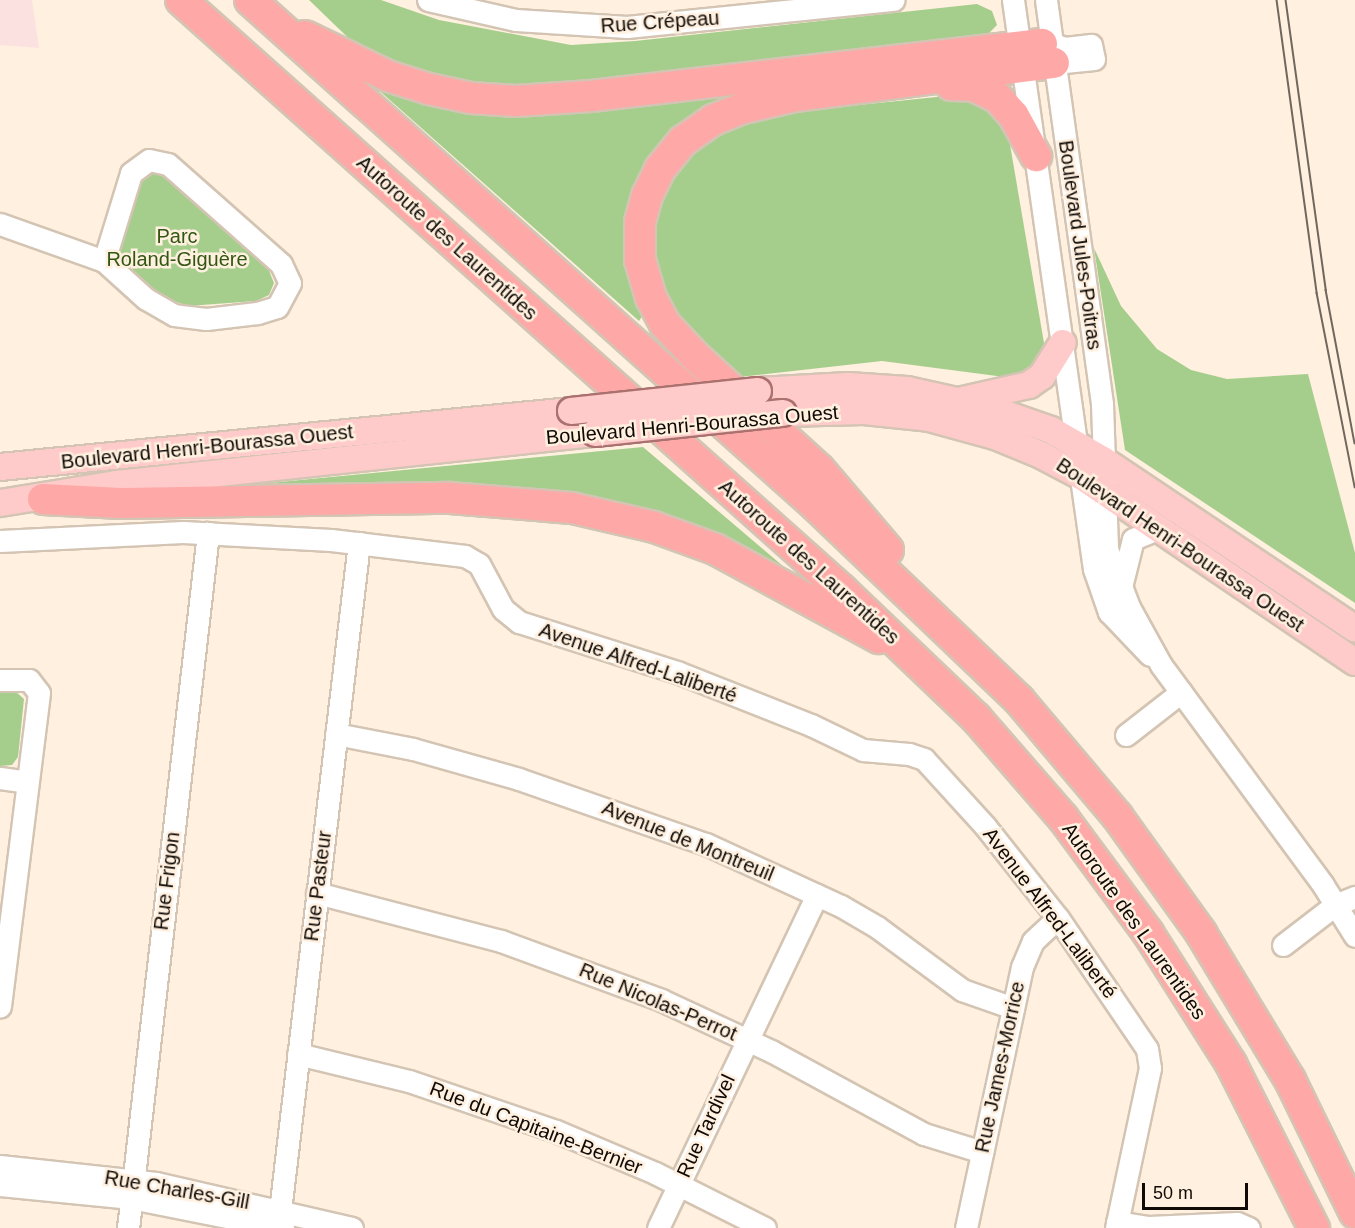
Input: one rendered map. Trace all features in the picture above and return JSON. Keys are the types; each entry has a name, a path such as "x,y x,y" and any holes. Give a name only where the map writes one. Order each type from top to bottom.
{"highway":[{"name":"Autoroute des Laurentides","path":"181,0 914,656 1036,786 1131,908 1231,1064 1314,1228"},
{"path":"250,0 815,505 1004,684"},
{"path":"274,22 407,83 453,96 493,100 591,96 1053,53"},
{"path":"1022,57 900,85 768,101 731,112 697,129 670,154 650,189 640,222 642,268 651,298 672,332 819,469 1095,788 1202,933 1290,1080 1355,1213"},
{"path":"900,85 967,85 989,92 1014,116 1036,156"},
{"path":"43,499 121,503 450,498 572,508 654,527 715,549 914,656"}],"main road":[{"path":"960,401 1029,384 1042,376 1063,343"},
{"name":"Boulevard Henri-Bourassa Ouest","path":"0,467 758,391 867,387 960,401 1051,430 1103,460 1355,629"},
{"name":"Boulevard Henri-Bourassa Ouest","path":"0,503 43,499 117,484 783,413 864,411 929,418 995,436 1081,476 1355,662"}],"street":[{"name":"Rue Crépeau","path":"428,0 516,20 627,27 894,0"},
{"name":"Boulevard Jules-Poitras","path":"1013,0 1099,591 1126,634 1161,665"},
{"name":"Boulevard Jules-Poitras","path":"1046,0 1102,404 1103,491 1107,549 1121,588 1161,665"},
{"path":"0,224 104,261 151,303 189,319 268,311 282,302 290,283 281,264 175,169 156,160 142,163 131,173 104,261"},
{"path":"1121,588 1133,539 1158,529"},
{"name":"Avenue Alfred-Laliberté","path":"0,541 133,532 208,533 427,549 469,557 482,567 506,613 519,622 688,676 862,750 909,754 924,759 985,826 1058,918 1126,1015 1150,1058 1116,1225"},
{"name":"Rue Frigon","path":"128,1228 208,533"},
{"name":"Rue Pasteur","path":"279,1223 359,543"},
{"path":"1161,665 1345,901 1355,936"},
{"path":"0,680 26,679 38,690 27,782 5,918 0,1007"},
{"path":"1126,735 1180,692"},
{"name":"Avenue de Montreuil","path":"336,734 431,754 577,797 714,848 817,895 877,927 962,990 1013,1008"},
{"path":"0,778 27,782"},
{"name":"Rue Nicolas-Perrot","path":"317,893 519,947 661,1000 747,1040 924,1134 982,1152"},
{"name":"Rue Tardivel","path":"658,1228 817,895"},
{"path":"1283,945 1345,901"},
{"name":"Rue James-Morrice","path":"966,1228 1028,948 1058,918"},
{"name":"Rue du Capitaine-Bernier","path":"298,1054 390,1075 470,1100 582,1142 679,1184 765,1228"},
{"name":"Rue Charles-Gill","path":"0,1166 132,1189 279,1223 352,1228"},
{"name":"Rue Charles-Gill","path":"0,1185 132,1189"},
{"path":"1116,1225 1149,1227 1237,1223 1249,1228"}],"shaded area":[{"path":"0,0 32,0 39,48 0,45"}],"green space":[{"path":"309,0 381,0 439,20 571,45 635,41 977,4 992,11 997,25 983,39 674,77 482,90 367,56"},
{"path":"378,81 416,96 746,89 660,151 644,313 639,321 374,86"},
{"path":"946,96 983,105 999,117 1008,133 1044,343 1040,359 1021,376 997,376 882,361 731,378 670,310 650,251 651,230 669,175 703,141 761,115"},
{"name":"Parc Roland-Giguère","path":"155,172 168,177 267,266 274,283 269,295 256,301 188,306 163,297 123,265 119,251 137,190 144,175"},
{"path":"1094,248 1121,306 1157,349 1191,370 1227,379 1308,374 1355,553 1355,603 1125,450"},
{"path":"643,447 784,567 777,574 667,525 165,493"},
{"path":"15,691 24,699 18,757 12,765 0,766 0,692"}],"tram line":[{"path":"1277,0 1317,293 1355,487"},
{"path":"1286,0 1326,290 1355,443"}]}
